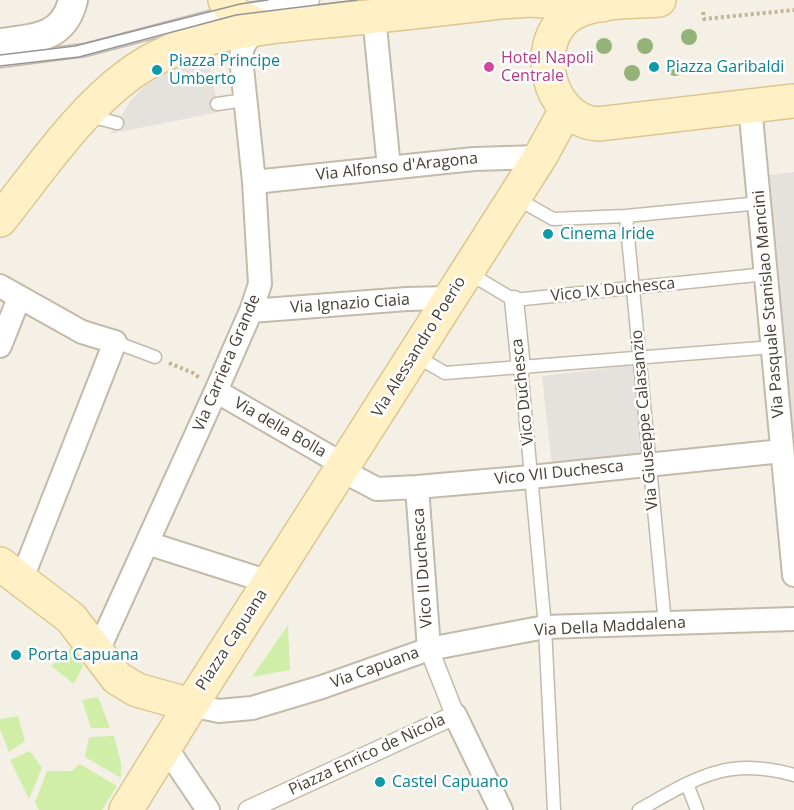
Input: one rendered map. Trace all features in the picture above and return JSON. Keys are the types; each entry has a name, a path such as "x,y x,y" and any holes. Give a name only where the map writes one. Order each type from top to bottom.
{"main road":[{"path":"0,220 82,119 129,75 165,54 205,39 264,28 500,2 531,0 602,5"},
{"path":"658,0 583,9 568,16 555,32 551,42 549,66 551,81 555,93 566,110 576,118 598,124 794,101"},
{"path":"229,5 243,20 264,28"},
{"name":"Via Alessandro Poerio","path":"269,582 540,157 566,110"},
{"path":"10,573 57,605 83,631 108,669 127,686 190,705 126,810"},
{"name":"Piazza Capuana","path":"190,705 269,582"}],"street":[{"path":"14,41 42,37 56,29 66,20 73,0"},
{"path":"374,16 389,168"},
{"name":"Via Carriera Grande","path":"97,653 216,391 260,284 254,182 241,50 250,36 264,28"},
{"name":"Via Pasquale Stanislao Mancini","path":"750,106 794,575"},
{"name":"Via Alfonso d'Aragona","path":"254,182 474,159 540,157"},
{"name":"Via Ignazio Ciaia","path":"250,311 407,299 458,285"},
{"path":"0,346 10,292 82,332 115,342 10,573"},
{"name":"Vico Duchesca","path":"514,300 521,368"},
{"name":"Via della Bolla","path":"216,391 343,467"},
{"name":"Vico VII Duchesca","path":"343,467 376,489 531,477 782,450"},
{"name":"Vico II Duchesca","path":"417,487 429,649"},
{"path":"147,543 269,582"},
{"name":"Via Della Maddalena","path":"429,649 545,627 794,619"},
{"path":"429,649 455,715"},
{"name":"Via Capuana","path":"322,687 429,649"},
{"name":"Piazza Capuana","path":"190,705 219,711 252,708 322,687"},
{"name":"Piazza Enrico de Nicola","path":"248,810 455,715 501,810"},
{"path":"165,746 208,810"}],"lane":[{"path":"0,61 84,50 229,5 313,0"},
{"path":"217,104 245,100"},
{"path":"82,119 117,123"},
{"path":"514,197 552,219 626,216 760,203"},
{"name":"Via Giuseppe Calasanzio","path":"626,216 665,624"},
{"name":"Vico IX Duchesca","path":"514,300 766,274"},
{"path":"458,285 514,300"},
{"path":"115,342 155,357"},
{"path":"414,355 445,373 772,347"},
{"name":"Vico Duchesca","path":"521,368 545,627 554,810"},
{"path":"639,810 687,784 728,769 754,767 794,776"},
{"path":"687,784 697,810"}],"path":[{"path":"703,12 704,20 794,10"},
{"path":"155,357 193,373 216,391"}],"green space":[{"path":"288,625 290,670 252,677"},
{"path":"72,647 83,666 74,684 51,666"},
{"path":"98,697 110,728 91,728 82,700"},
{"path":"18,716 25,741 9,752 0,729 0,719"},
{"path":"114,736 121,763 121,778 85,757 89,737"},
{"path":"30,751 42,768 29,799 10,760"},
{"path":"80,764 117,786 102,810 39,810 35,802 47,771 71,771"}],"shaded area":[{"path":"197,60 210,67 219,112 110,134 131,100 145,86 174,69"},
{"path":"794,172 794,504 768,175"},
{"path":"634,365 645,455 552,466 542,376"}],"tram line":[{"path":"0,55 75,46 240,4 268,0"},
{"path":"0,66 79,57 236,15 357,0"}],"place":[{"name":"Hotel Napoli Centrale","path":"489,67"},
{"name":"Piazza Garibaldi","path":"654,67"},
{"name":"Piazza Principe Umberto","path":"157,70"},
{"name":"Cinema Iride","path":"548,234"},
{"name":"Porta Capuana","path":"16,655"},
{"name":"Castel Capuano","path":"380,782"}]}
